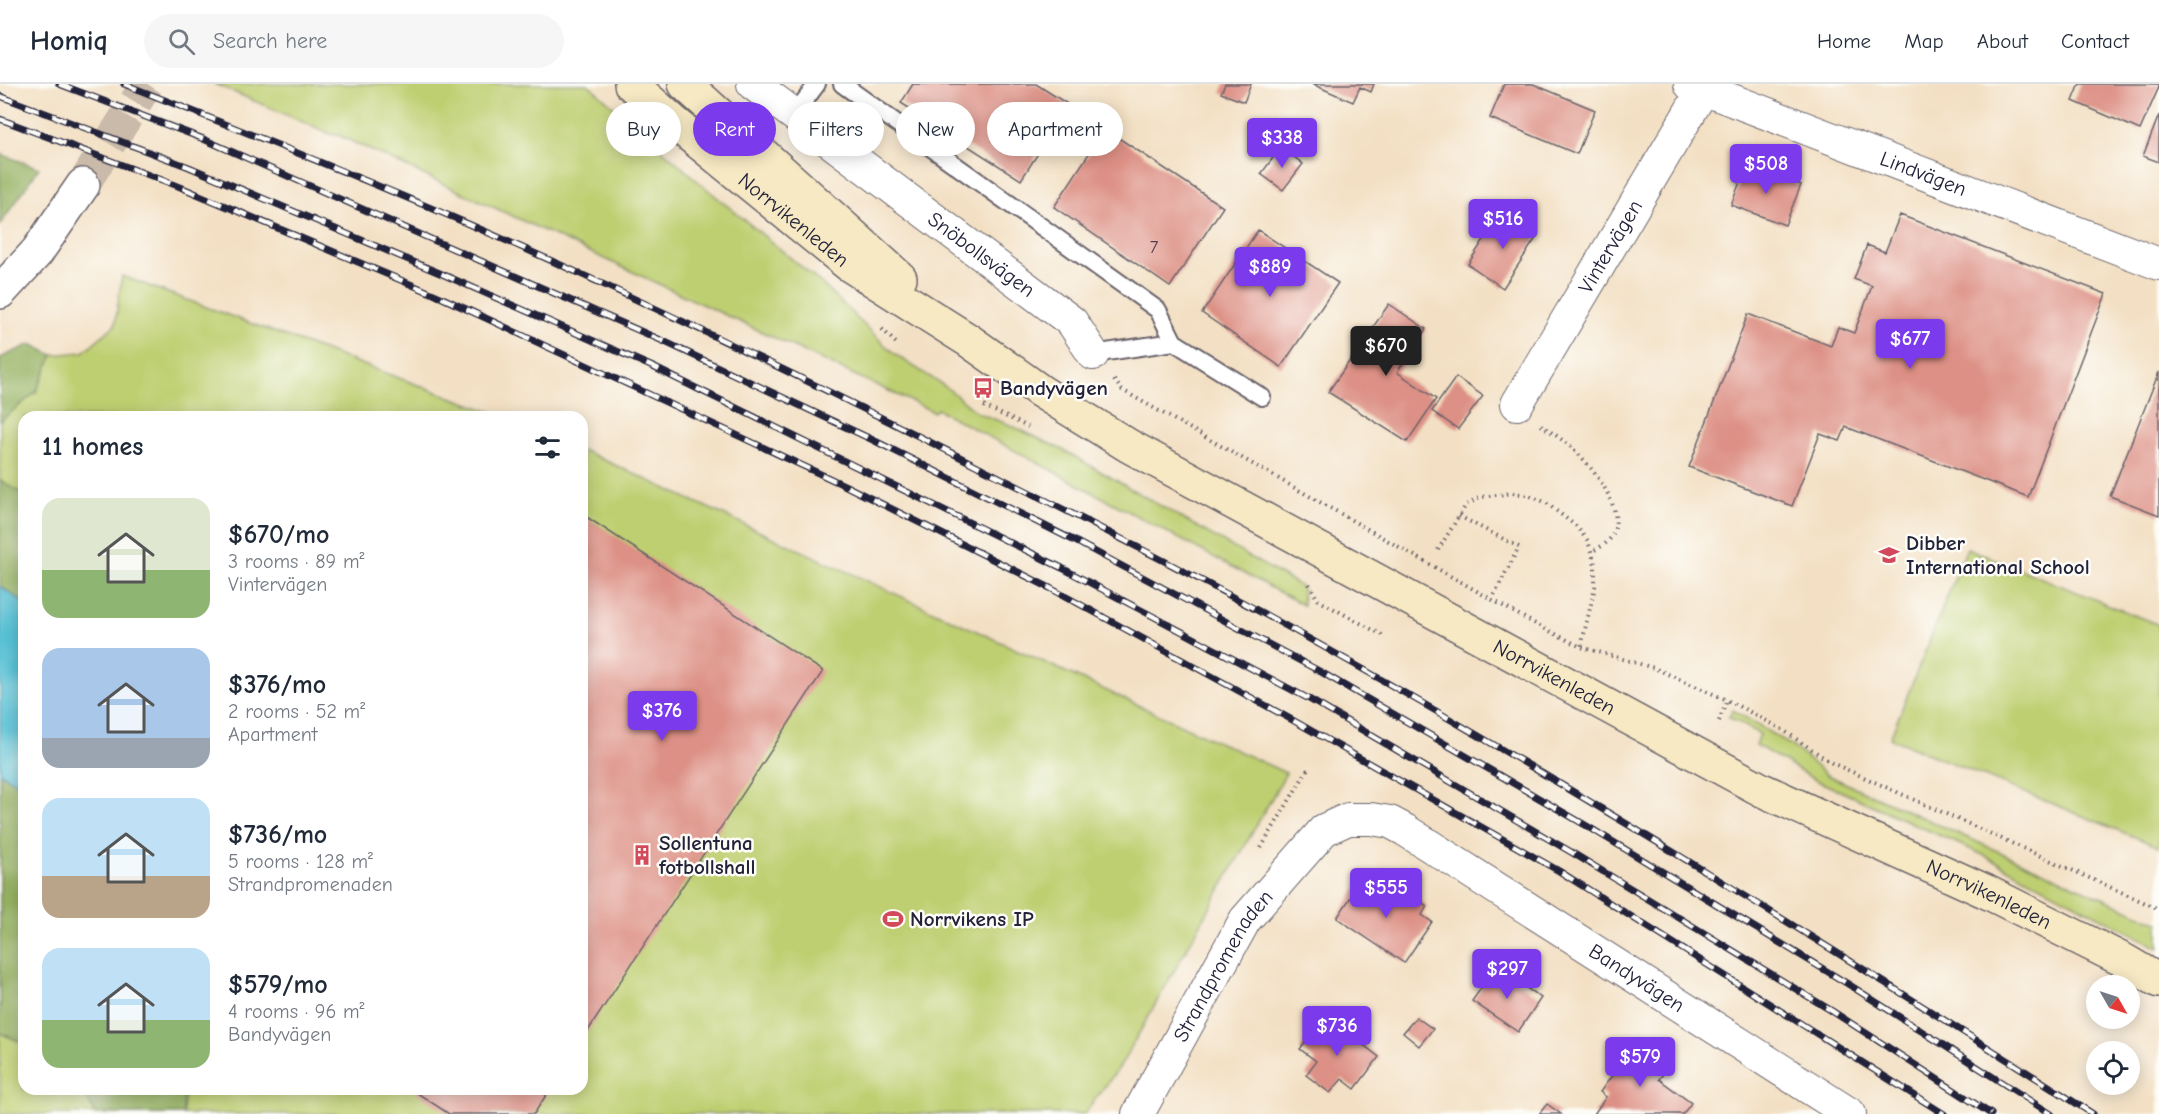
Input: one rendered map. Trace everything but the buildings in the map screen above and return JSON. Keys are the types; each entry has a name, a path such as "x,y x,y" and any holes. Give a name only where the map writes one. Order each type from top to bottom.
{"main road":[{"name":"Norrvikenleden","path":"631,84 675,123 848,264 968,340 1040,391 1129,446 1762,790 1987,891 2125,961 2159,981"},
{"name":"Norrvikenleden","path":"685,84 968,340"}],"street":[{"name":"Snöbollsvägen","path":"753,84 788,110"},
{"name":"Lindvägen","path":"1696,87 2159,264"},
{"name":"Vintervägen","path":"1517,405 1696,87"},
{"name":"Snöbollsvägen","path":"849,156 1072,322 1094,354"},
{"path":"0,292 37,252 83,184"},
{"name":"Bandyvägen","path":"1324,830 1348,819 1390,822 1850,1114"},
{"name":"Strandpromenaden","path":"1138,1114 1245,920 1324,830"}],"lane":[{"path":"804,102 817,84"},
{"path":"842,84 1158,310 1174,342 1262,397"},
{"path":"1094,354 1174,342"}],"path":[{"path":"1094,354 1122,390 1581,647 1654,668 1727,700 1780,728 1832,763 2159,909"},
{"path":"1517,405 1571,448 1602,483 1614,507 1615,525 1608,541 1591,552"},
{"path":"1438,550 1466,505 1481,496 1512,493 1528,495 1545,502 1576,526 1588,541 1595,564 1595,587 1581,647"},
{"path":"1460,516 1519,547 1492,599"},
{"path":"1328,605 1386,637"},
{"path":"1719,721 1727,700"},
{"path":"1258,854 1308,769"}],"green space":[{"path":"215,84 588,84 608,102 606,102 606,156 669,156 821,283 889,349 946,387 978,413 1010,425 1065,451 1295,583 1302,588 1303,605 937,409 934,412 338,135 333,135"},
{"path":"0,154 39,168 0,225"},
{"path":"122,276 489,411 18,411 18,494 0,482 0,421 36,392 53,355 83,352 115,325"},
{"path":"31,344 53,355 36,392 0,421 0,358"},
{"name":"Norrvikens IP","path":"588,453 1286,773 1121,1065 1084,1114 183,1114 184,1095 588,1095"},
{"path":"0,480 18,491 18,599 0,586"},
{"path":"1967,548 2159,625 2159,847 1890,738"},
{"path":"1733,710 1792,746 1827,775 2159,923 2159,948 1979,853 1813,779 1756,745 1760,734 1729,717"},
{"path":"0,773 18,784 18,1040 0,1033"},
{"path":"0,1033 18,1040 18,1095 86,1095 95,1114 0,1114"},
{"path":"86,1095 184,1095 183,1114 95,1114"}],"water":[{"path":"0,586 18,599 18,784 0,773"}],"tunnel":[{"path":"83,185 147,84"}],"railway":[{"path":"59,84 201,138 663,341 873,440 1075,541 1321,672 1587,826 1848,984 2051,1114"},
{"path":"124,84 381,187 604,285 876,415 1176,567 1298,632 1624,822 2093,1114"},
{"path":"0,96 189,167 442,274 653,367 1062,568 1309,699 1571,852 1832,1011 1991,1114"},
{"path":"0,119 178,186 436,295 844,485 1050,588 1296,722 1559,871 1944,1114"}],"place":[{"name":"Bandyvägen","path":"983,388"},
{"name":"Dibber International School","path":"1889,555"},
{"name":"Sollentuna fotbollshall","path":"642,855"},
{"name":"Norrvikens IP","path":"893,919"}]}
